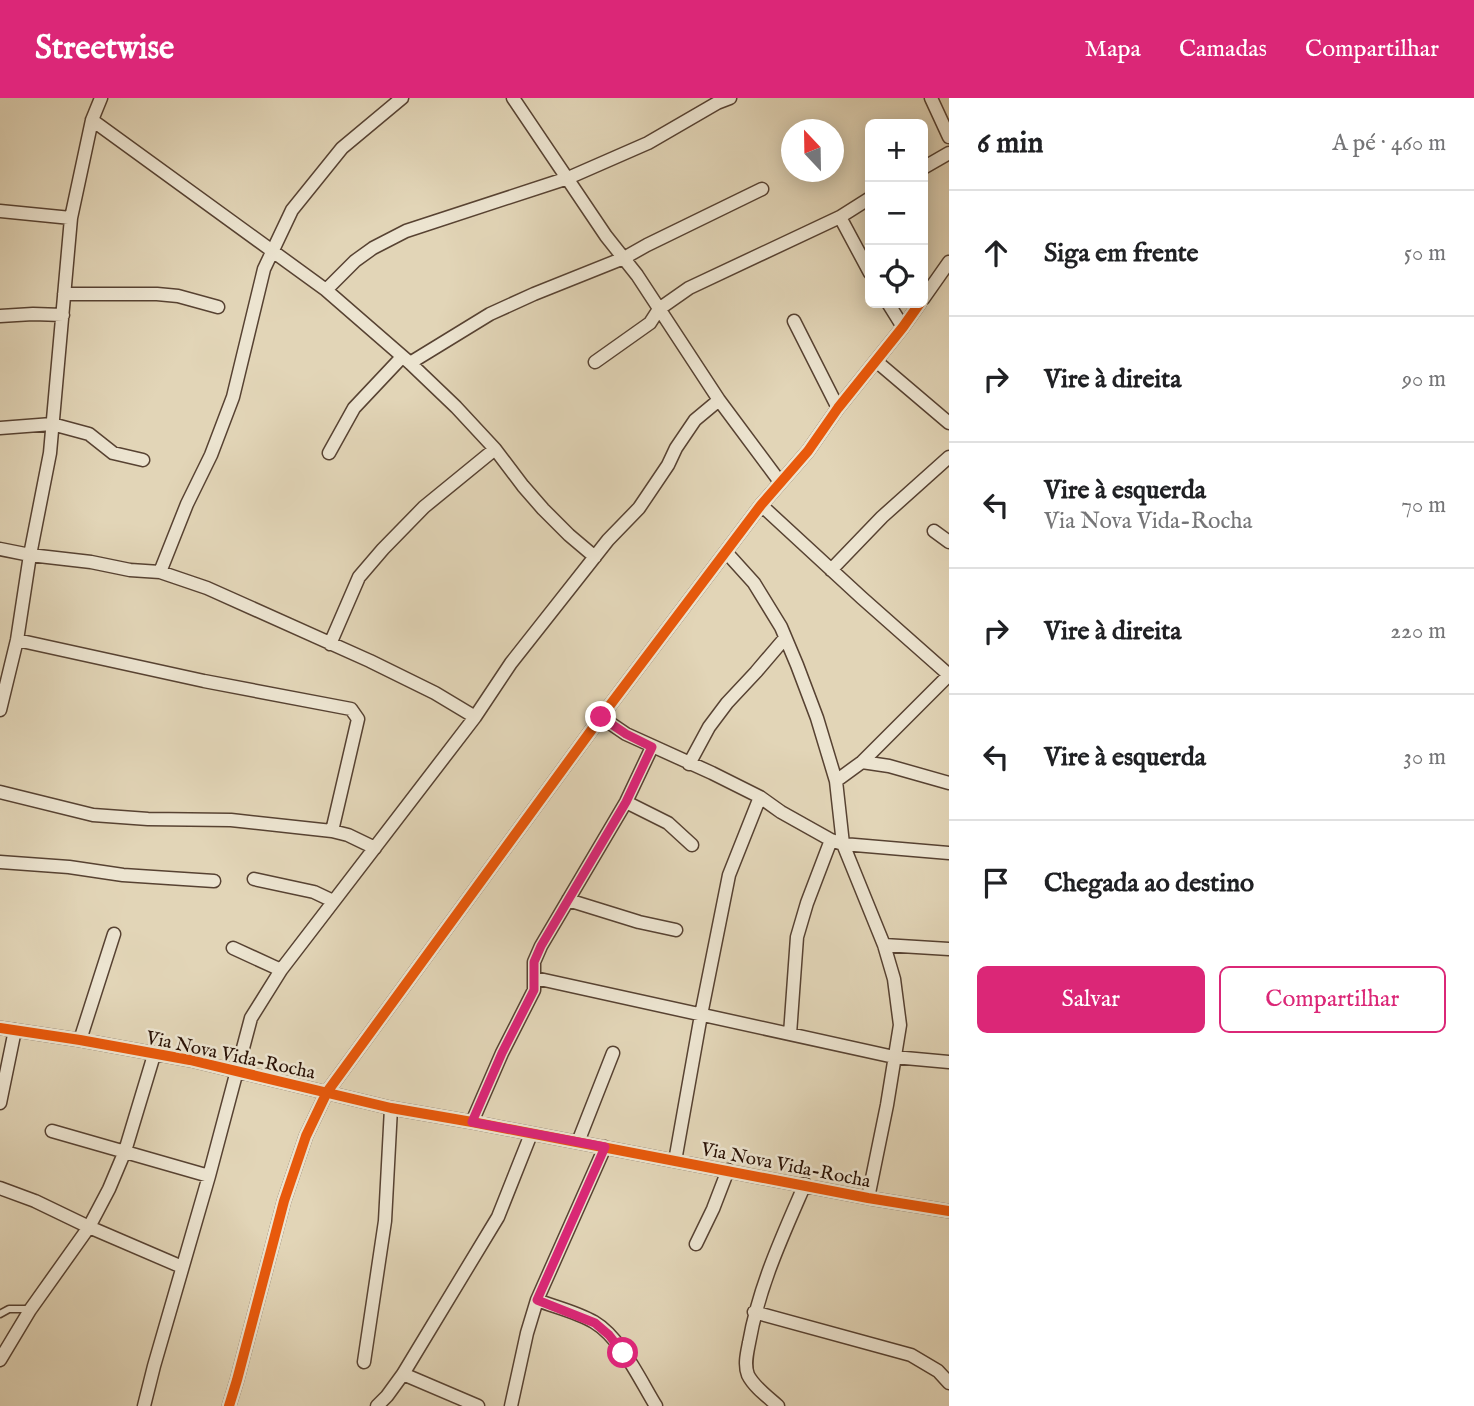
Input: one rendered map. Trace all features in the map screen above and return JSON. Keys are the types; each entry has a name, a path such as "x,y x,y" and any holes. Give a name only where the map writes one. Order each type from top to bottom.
{"street":[{"path":"0,710 17,640 50,453 71,219 92,120 101,98"},
{"path":"160,572 233,397 264,269 292,210 342,148 402,98"},
{"path":"513,98 719,400 779,482"},
{"path":"326,290 355,261 405,231 568,178 648,143 730,98"},
{"path":"931,98 949,137"},
{"path":"92,120 326,290 456,407 495,449 543,509 595,557"},
{"path":"928,165 949,153"},
{"path":"329,453 354,408 406,360 490,314 624,258 762,189"},
{"path":"595,362 650,323 659,309 690,288 840,217 865,201"},
{"path":"0,211 71,219"},
{"path":"840,217 865,264"},
{"path":"928,291 949,262"},
{"path":"64,293 157,294 178,296 218,307"},
{"path":"891,308 903,327"},
{"path":"229,1406 288,1189 306,1136 327,1092 601,717 761,505 808,451 916,308"},
{"path":"0,316 63,315"},
{"path":"794,321 838,408"},
{"path":"876,361 949,423"},
{"path":"144,1406 251,1018 281,970 475,717 512,663 608,540 639,508 695,420 719,400"},
{"path":"0,428 52,424 89,434 113,453 143,460"},
{"path":"330,644 359,577 424,507 495,449"},
{"path":"831,570 882,517 949,457"},
{"path":"761,505 949,675 862,762 836,781"},
{"path":"934,531 949,542"},
{"path":"0,549 130,570 160,572 207,588 435,692 475,717"},
{"path":"726,552 754,583 781,627 817,718 836,781 837,842 884,945 894,979 900,1025 868,1198"},
{"path":"689,764 709,727 727,703 785,638"},
{"path":"17,640 204,681 351,709 358,719 332,831"},
{"path":"601,717 626,734 760,797 781,812 837,842 949,853"},
{"path":"472,1122 502,1053 534,990 534,962 541,946 626,802 652,747"},
{"path":"862,762 889,766 949,783"},
{"path":"0,792 105,816 231,821 332,831 348,835 375,848"},
{"path":"675,1161 729,875 760,797"},
{"path":"626,802 668,823 692,845"},
{"path":"790,1034 797,937 807,903 837,842"},
{"path":"0,862 69,867 122,875 214,881"},
{"path":"254,879 313,892 333,901"},
{"path":"568,900 639,922 676,930"},
{"path":"80,1040 114,934"},
{"path":"884,945 949,950"},
{"path":"233,948 281,970"},
{"path":"535,978 894,1057 949,1062"},
{"name":"Via Nova Vida-Rocha","path":"0,1028 190,1060 391,1108 868,1198 949,1210"},
{"path":"0,1102 15,1030"},
{"path":"578,1142 613,1053"},
{"path":"0,1360 30,1310 89,1227 109,1189 125,1151 154,1055"},
{"path":"364,1362 385,1221 391,1108"},
{"path":"52,1130 209,1176"},
{"path":"377,1406 403,1374 498,1217 531,1134"},
{"path":"511,1406 537,1300 605,1147"},
{"path":"696,1244 728,1170"},
{"path":"778,1406 748,1376 746,1367 754,1312 769,1267 805,1184"},
{"path":"0,1188 182,1267"},
{"path":"537,1300 595,1323 609,1335 656,1406"},
{"path":"754,1312 911,1355 938,1371 949,1383"},
{"path":"403,1374 478,1406"}],"lane":[{"path":"0,1314 9,1309 30,1310"}],"cycle path":[{"path":"229,1406 284,1201 306,1136 327,1092 601,717 761,505 808,451 916,308"},
{"path":"0,1028 190,1060 391,1108 949,1211"}],"route":[{"path":"601,717 652,747 626,802 541,946 534,962 534,990 502,1053 472,1122 605,1147 537,1300 595,1323 623,1353"}]}
